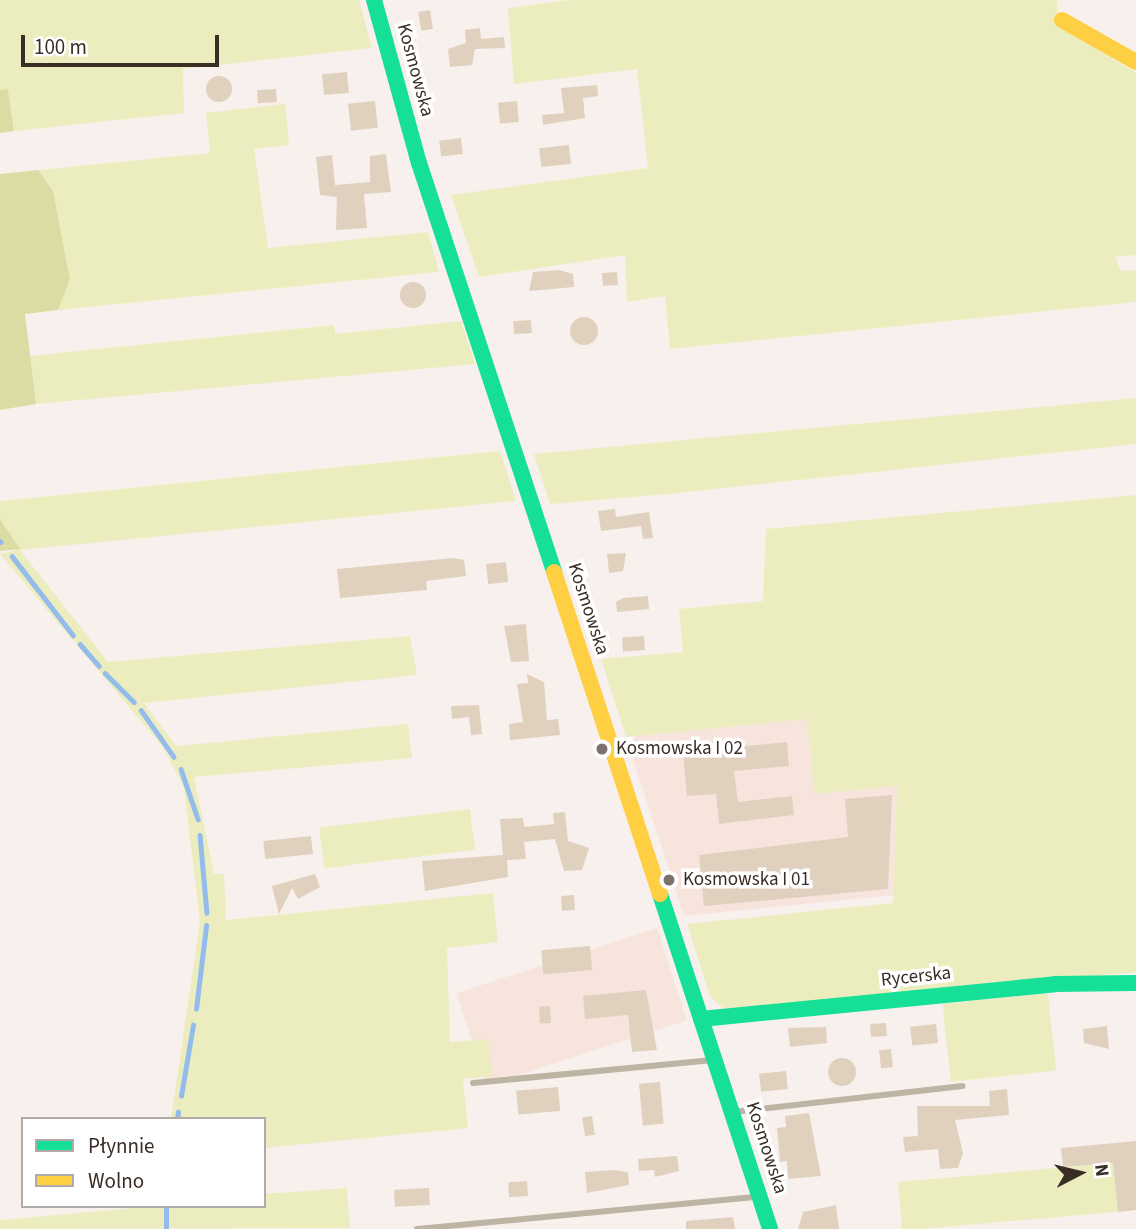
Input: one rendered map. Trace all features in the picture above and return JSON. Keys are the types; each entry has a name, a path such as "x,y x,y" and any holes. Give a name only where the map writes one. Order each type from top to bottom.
{"street":[{"name":"Kosmowska","path":"374,0 419,163 770,1229"},
{"path":"1062,20 1136,62"},
{"name":"Rycerska","path":"701,1019 1055,984 1136,983"}],"lane":[{"path":"473,1083 715,1060"},
{"path":"732,1112 963,1086"},
{"path":"417,1229 760,1197"}],"shaded area":[{"path":"808,719 897,786 894,895 684,916 629,747 636,736"},
{"path":"657,928 687,1020 486,1085 456,993"}],"green space":[{"path":"0,0 359,0 372,48 183,69 184,113 14,131 8,89 0,90"},
{"path":"568,0 1057,0 1057,25 1136,73 1136,255 1115,257 1121,271 1136,270 1136,302 670,349 665,296 627,302 625,255 479,277 451,195 648,168 637,69 514,84 508,8"},
{"path":"8,89 14,131 0,133 0,90"},
{"path":"285,104 289,145 254,149 268,248 428,232 439,272 58,310 70,279 53,191 38,170 210,153 206,113"},
{"path":"38,170 53,191 70,279 58,310 25,314 36,404 0,410 0,174"},
{"path":"461,321 475,364 36,404 29,356 334,325 335,334"},
{"path":"1136,398 1136,444 668,494 550,504 534,454"},
{"path":"500,451 516,501 20,550 108,662 410,636 417,675 144,703 176,746 408,724 412,758 194,777 214,874 224,874 226,920 493,893 498,942 447,948 450,1042 488,1039 492,1076 463,1079 468,1128 266,1148 266,1117 171,1117 200,922 184,788 162,746 0,554 19,549 0,519 0,501"},
{"path":"1136,495 1136,972 726,1011 710,996 687,924 893,903 897,786 815,794 807,719 626,737 601,659 683,652 679,609 763,601 766,529"},
{"path":"0,519 20,549 0,551"},
{"path":"470,809 475,850 324,868 319,828"},
{"path":"1048,993 1056,1071 951,1082 943,1004"},
{"path":"1114,1163 1118,1212 902,1229 898,1182"},
{"path":"347,1188 350,1228 0,1229 0,1220 134,1208 266,1208 266,1194"}],"building":[{"path":"430,10 433,29 421,31 418,12"},
{"path":"480,28 481,39 504,37 505,48 475,49 472,65 450,67 448,49 466,43 465,30"},
{"path":"347,72 349,93 324,95 322,74"},
{"path":"219,76 228,80 232,89 228,98 219,102 210,98 206,89 210,80"},
{"path":"597,85 598,96 583,98 585,118 543,125 542,115 564,113 561,88"},
{"path":"276,89 277,102 258,103 257,90"},
{"path":"375,101 378,128 351,131 348,104"},
{"path":"517,101 519,122 500,124 498,103"},
{"path":"461,138 463,154 441,157 439,141"},
{"path":"569,145 571,164 541,167 539,148"},
{"path":"386,154 391,192 364,194 367,228 336,230 337,197 320,195 316,157 332,155 335,185 370,182 370,156"},
{"path":"559,270 573,274 574,287 529,291 533,272"},
{"path":"617,272 618,285 603,286 602,273"},
{"path":"413,282 422,286 426,295 422,304 413,308 404,304 400,295 404,286"},
{"path":"584,317 594,321 598,331 594,341 584,345 574,341 570,331 574,321"},
{"path":"531,320 532,333 514,334 513,321"},
{"path":"615,509 616,517 649,512 653,538 643,539 641,526 601,531 598,511"},
{"path":"626,553 623,571 609,573 607,554"},
{"path":"453,558 464,560 466,576 426,581 427,590 340,598 337,569"},
{"path":"506,562 508,582 488,584 486,564"},
{"path":"648,596 649,609 617,612 616,602 623,598"},
{"path":"526,624 529,661 511,662 504,626"},
{"path":"644,636 645,650 623,652 622,638"},
{"path":"527,674 544,682 547,720 558,719 560,735 510,740 509,724 523,722 517,684 528,683"},
{"path":"479,705 482,734 471,735 469,717 452,719 451,706"},
{"path":"787,742 789,766 734,771 738,802 792,796 794,815 719,824 716,794 687,796 683,752"},
{"path":"892,795 888,889 704,906 699,855 848,837 845,799"},
{"path":"565,812 568,841 589,848 582,870 564,871 555,839 524,842 526,859 507,860 508,877 425,891 422,861 503,855 500,819 523,818 524,827 554,824 553,813"},
{"path":"311,836 313,854 265,859 263,841"},
{"path":"315,874 320,887 298,899 292,888 279,914 272,886"},
{"path":"574,895 575,910 562,911 561,896"},
{"path":"590,946 592,970 543,974 541,950"},
{"path":"646,990 657,1050 632,1052 628,1015 585,1019 583,996"},
{"path":"550,1006 551,1023 540,1024 539,1007"},
{"path":"886,1023 887,1036 871,1037 870,1024"},
{"path":"936,1024 938,1043 912,1046 910,1027"},
{"path":"1107,1026 1109,1049 1084,1043 1083,1029"},
{"path":"826,1027 827,1043 790,1047 788,1028"},
{"path":"891,1049 893,1067 881,1068 879,1050"},
{"path":"842,1058 852,1062 856,1072 852,1082 842,1086 832,1082 828,1072 832,1062"},
{"path":"786,1071 788,1089 761,1092 759,1074"},
{"path":"660,1082 664,1124 643,1126 639,1084"},
{"path":"558,1087 560,1111 518,1115 516,1091"},
{"path":"1007,1089 1009,1115 955,1120 963,1153 958,1168 940,1169 938,1149 905,1152 903,1137 918,1136 917,1106 990,1106 989,1091"},
{"path":"809,1113 821,1176 788,1179 787,1161 780,1162 777,1128 786,1127 785,1116"},
{"path":"592,1116 595,1135 585,1136 582,1118"},
{"path":"1136,1141 1136,1210 1118,1212 1113,1163 1063,1167 1061,1148"},
{"path":"677,1156 679,1171 655,1177 654,1170 639,1171 638,1159"},
{"path":"585,1172 628,1172 629,1185 587,1193"},
{"path":"527,1181 528,1196 509,1197 508,1182"},
{"path":"429,1188 430,1205 395,1207 394,1190"},
{"path":"836,1205 839,1229 798,1229 803,1212"},
{"path":"733,1217 735,1229 686,1229 686,1221"}],"waterway":[{"path":"12,556 73,635"},
{"path":"80,644 99,666"},
{"path":"105,673 134,702"},
{"path":"141,710 174,757"},
{"path":"181,769 198,819"},
{"path":"200,835 207,913"},
{"path":"196,1009 206,926"},
{"path":"181,1096 193,1025"},
{"path":"177,1117 178,1112"},
{"path":"166,1208 166,1229"}],"traffic: fast":[{"path":"374,0 419,163 554,572"},
{"path":"660,894 770,1229"},
{"path":"701,1019 1055,984 1136,983"}],"traffic: slow":[{"path":"1062,20 1136,62"},
{"path":"554,572 660,894"}],"place":[{"name":"Kosmowska I 02","path":"602,749"},
{"name":"Kosmowska I 01","path":"669,880"}]}
